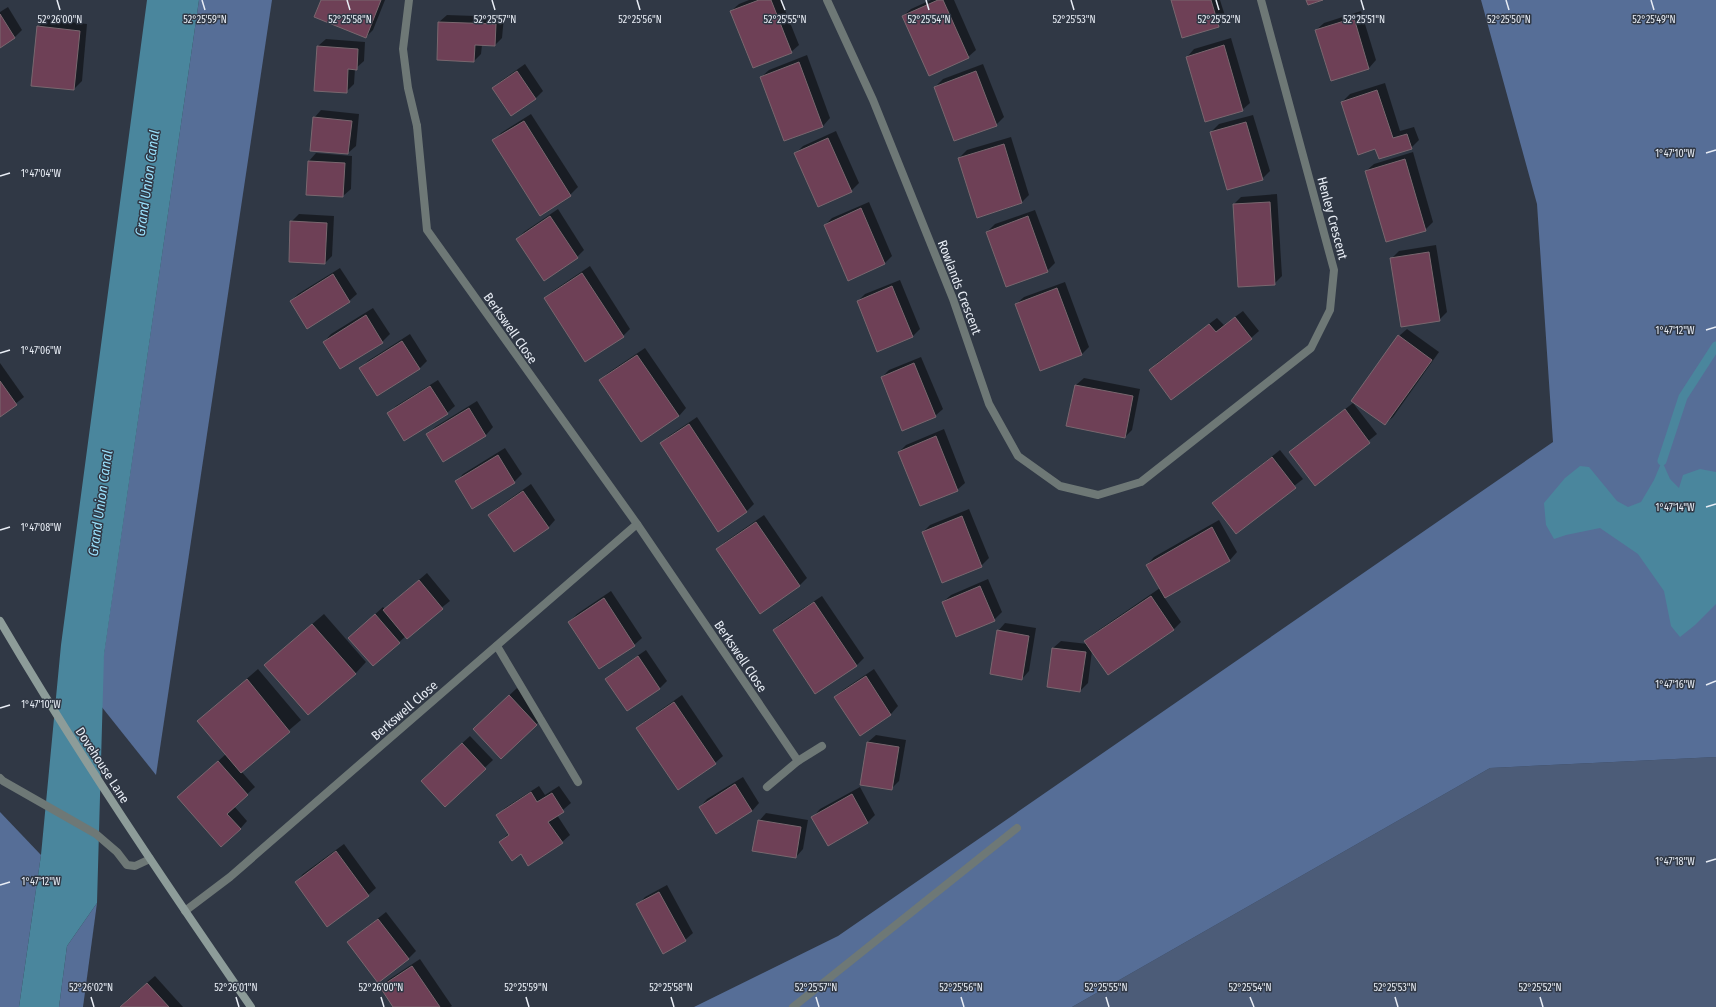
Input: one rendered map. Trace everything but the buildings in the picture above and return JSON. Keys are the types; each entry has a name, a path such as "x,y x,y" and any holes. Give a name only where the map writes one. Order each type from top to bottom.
{"street":[{"name":"Berkswell Close","path":"409,0 403,49 408,88 417,126 427,230 637,524 798,761"},
{"name":"Rowlands Crescent","path":"827,0 873,100 953,299 989,404 1018,456 1060,486 1098,495 1141,482"},
{"name":"Henley Crescent","path":"1141,482 1311,348 1330,310 1334,270 1261,0"},
{"name":"Berkswell Close","path":"185,912 266,847 637,524"},
{"name":"Dovehouse Lane","path":"0,621 38,686 94,774 250,1007"},
{"path":"497,646 578,782"},
{"path":"767,787 798,761 822,746"},
{"path":"1,779 96,834 116,852 127,865 135,866 150,859"},
{"path":"793,1007 1017,828"}],"shaded area":[{"path":"199,0 272,0 156,775 97,701"},
{"path":"1481,0 1716,0 1716,757 1490,768 1072,1007 694,1007 838,936 1553,442 1537,204"},
{"path":"1716,757 1716,1007 1072,1007 1490,768"},
{"path":"0,812 41,855 19,1007 0,1007"},
{"path":"97,903 83,1007 59,1007 67,946"}],"water":[{"name":"Grand Union Canal","path":"147,0 199,0 104,655 97,903 67,946 59,1007 19,1007 41,855 61,645"},
{"path":"1662,461 1670,479 1679,488 1683,475 1700,469 1716,472 1716,604 1695,625 1680,637 1671,626 1664,591 1638,554 1600,528 1554,539 1546,525 1544,503 1565,478 1580,466 1589,467 1617,501 1628,507 1641,502 1654,480"}],"waterway":[{"path":"1662,461 1683,397 1716,346"}]}
